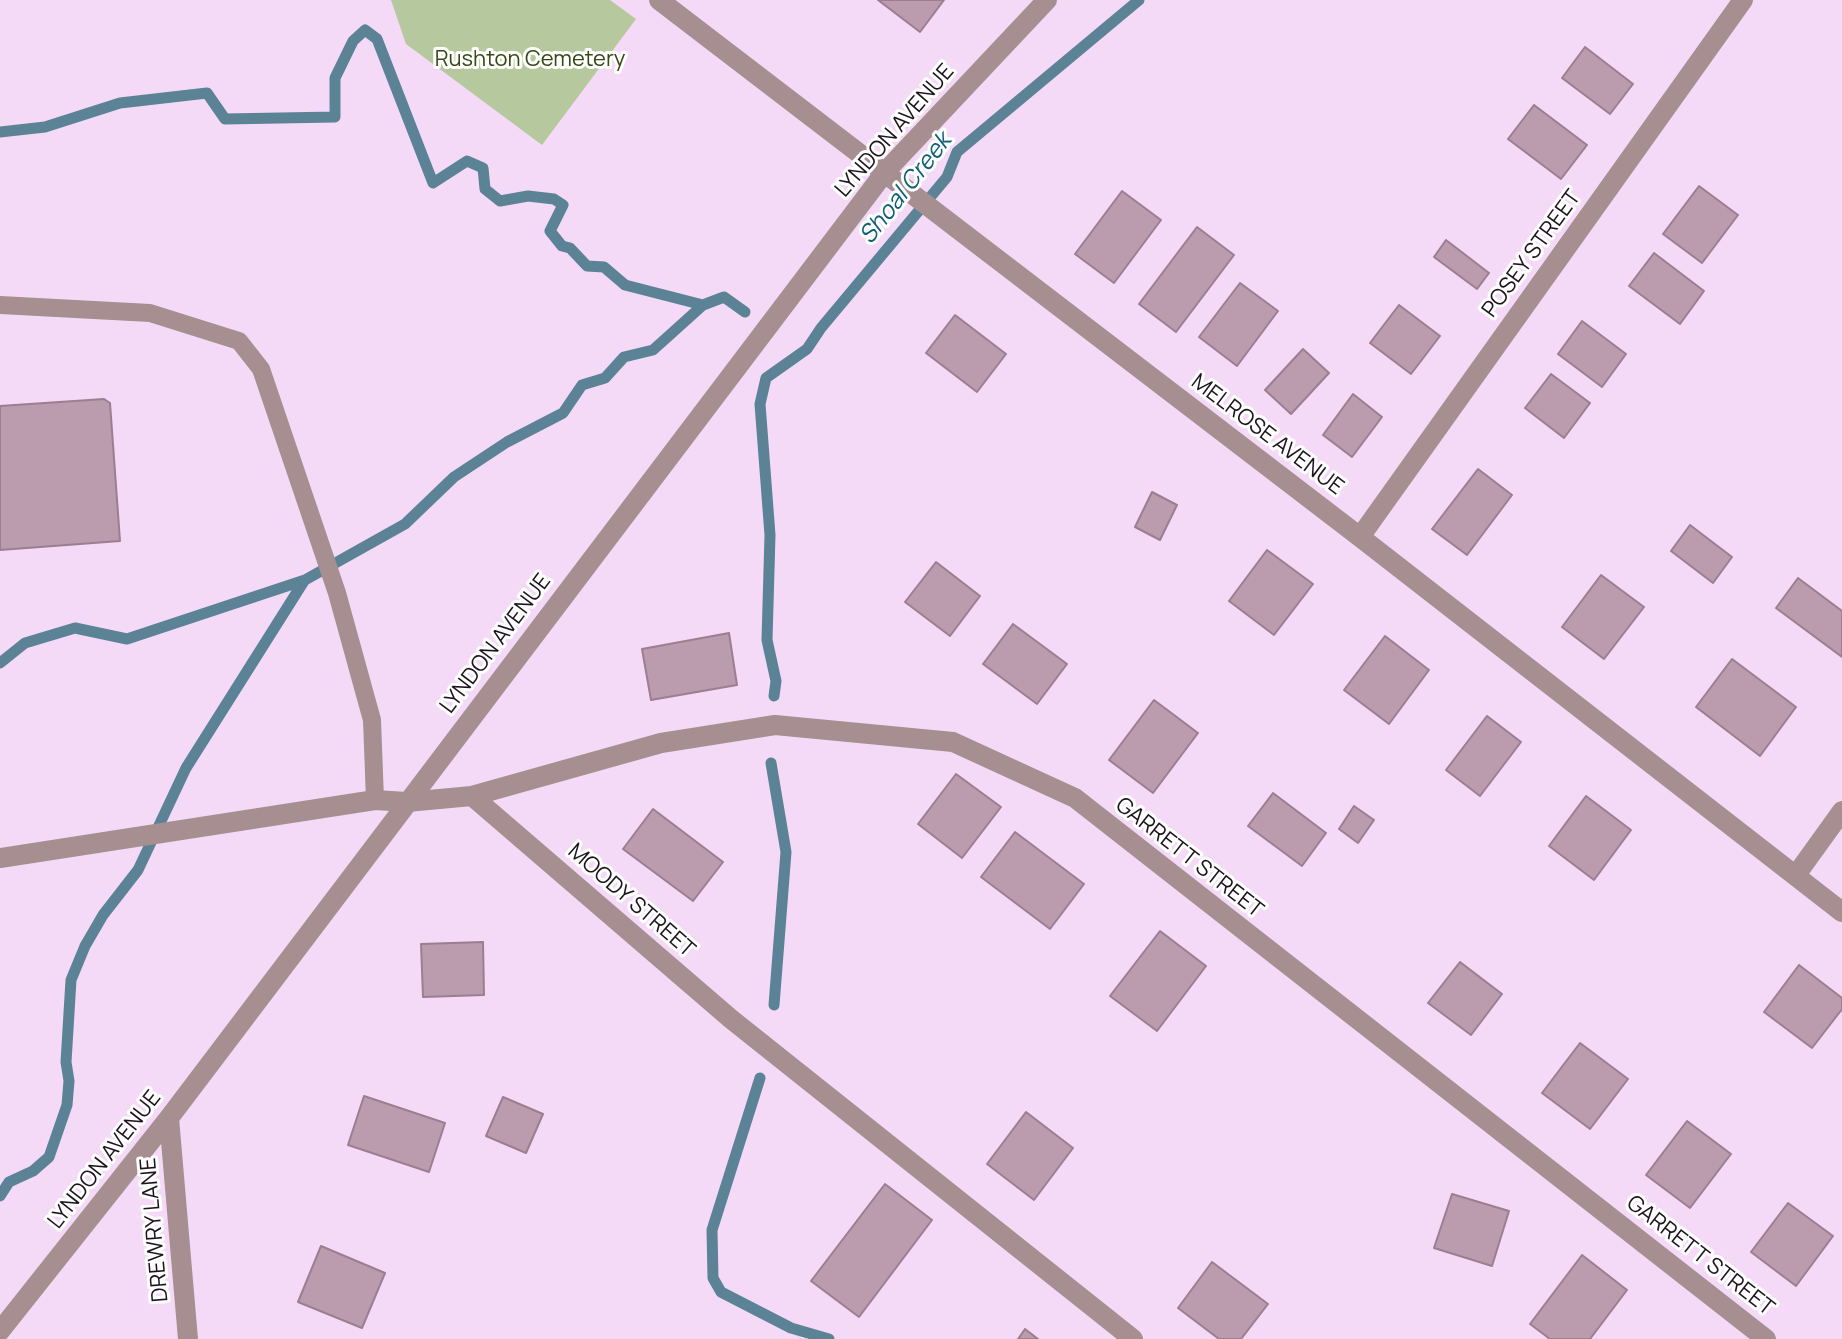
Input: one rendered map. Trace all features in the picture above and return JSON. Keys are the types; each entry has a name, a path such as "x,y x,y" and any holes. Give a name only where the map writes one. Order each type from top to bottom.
{"street":[{"name":"MELROSE AVENUE","path":"659,0 1360,537 1842,912"},
{"name":"LYNDON AVENUE","path":"0,1331 169,1118 885,172 1047,0"},
{"name":"POSEY STREET","path":"1360,537 1743,0"},
{"name":"GARRETT STREET","path":"472,796 661,743 775,725 953,742 1075,798 1766,1339"},
{"path":"0,858 375,800 407,802 472,796"},
{"name":"MOODY STREET","path":"472,796 731,1019 1133,1339"},
{"path":"1796,875 1842,811"},
{"name":"DREWRY LANE","path":"169,1118 188,1339"}],"lane":[{"path":"0,305 150,313 239,341 261,369 337,593 372,720 375,800"}],"green space":[{"name":"Rushton Cemetery","path":"391,0 610,0 636,19 542,145 406,44"}],"building":[{"path":"878,0 944,0 920,32"},
{"path":"1585,47 1633,84 1610,114 1562,78"},
{"path":"1534,105 1587,145 1561,179 1508,139"},
{"path":"1699,186 1738,215 1702,263 1663,234"},
{"path":"1122,191 1161,220 1114,283 1075,254"},
{"path":"1197,227 1234,255 1176,332 1139,304"},
{"path":"1446,240 1489,273 1477,289 1434,257"},
{"path":"1654,253 1704,291 1680,324 1629,286"},
{"path":"1240,283 1278,311 1237,366 1199,337"},
{"path":"1399,305 1440,336 1411,374 1370,343"},
{"path":"955,315 1006,354 977,392 926,353"},
{"path":"1582,321 1626,354 1602,387 1558,354"},
{"path":"1303,349 1329,373 1291,414 1265,390"},
{"path":"1551,374 1590,403 1564,438 1525,408"},
{"path":"1353,394 1382,417 1352,457 1323,435"},
{"path":"104,399 110,403 120,541 0,550 0,406"},
{"path":"1478,469 1512,495 1467,555 1432,529"},
{"path":"1152,492 1177,505 1160,540 1135,527"},
{"path":"1690,525 1732,557 1713,583 1671,551"},
{"path":"1267,550 1313,584 1274,635 1229,601"},
{"path":"936,562 980,596 950,636 905,602"},
{"path":"1601,575 1644,607 1604,659 1562,627"},
{"path":"1798,578 1842,611 1842,657 1776,608"},
{"path":"1013,624 1067,664 1037,704 983,664"},
{"path":"729,633 737,685 651,700 642,649"},
{"path":"1385,636 1429,670 1389,724 1344,690"},
{"path":"1732,659 1796,707 1760,756 1696,707"},
{"path":"1154,700 1198,733 1153,793 1109,760"},
{"path":"1487,716 1521,742 1480,796 1446,770"},
{"path":"956,774 1001,807 962,858 918,824"},
{"path":"1273,793 1326,833 1302,866 1248,826"},
{"path":"1586,796 1631,830 1594,880 1549,846"},
{"path":"1354,806 1374,820 1358,843 1339,829"},
{"path":"653,809 723,862 693,901 623,849"},
{"path":"1015,832 1084,884 1050,929 981,877"},
{"path":"1160,931 1206,966 1157,1031 1110,996"},
{"path":"483,942 484,995 423,997 421,944"},
{"path":"1460,962 1502,994 1471,1035 1428,1003"},
{"path":"1799,965 1842,998 1842,1009 1812,1048 1764,1012"},
{"path":"1580,1043 1628,1079 1590,1129 1542,1093"},
{"path":"364,1096 445,1123 429,1172 348,1145"},
{"path":"503,1097 543,1114 526,1153 486,1136"},
{"path":"1026,1112 1073,1148 1034,1200 987,1164"},
{"path":"1687,1121 1731,1154 1690,1208 1646,1175"},
{"path":"885,1184 932,1220 859,1317 811,1281"},
{"path":"1452,1194 1509,1211 1492,1266 1434,1248"},
{"path":"1788,1203 1833,1236 1796,1286 1751,1252"},
{"path":"321,1246 385,1273 362,1328 298,1302"},
{"path":"1582,1255 1627,1290 1590,1339 1550,1339 1530,1324"},
{"path":"1212,1262 1268,1304 1241,1339 1219,1339 1178,1308"},
{"path":"1025,1329 1038,1339 1018,1339"}],"waterway":[{"name":"Shoal Creek","path":"774,696 776,681 767,640 770,535 760,404 766,378 807,349 947,177 957,152 1139,0"},
{"name":"Shoal Creek","path":"0,132 45,127 120,103 207,93 225,119 335,117 335,78 353,41 365,30 377,39 433,183 467,161 483,168 485,189 500,201 528,196 554,199 563,205 550,231 562,246 570,248 587,266 604,267 625,285 703,305 724,297 745,312"},
{"path":"0,663 25,643 75,628 127,639 305,580 405,524 454,477 507,442 563,413 582,385 605,378 624,357 653,350 703,305"},
{"path":"0,1196 9,1182 33,1171 49,1157 67,1105 71,980 85,946 103,915 138,870 186,768 304,581"},
{"path":"771,763 786,852 774,1005"},
{"path":"760,1078 712,1230 713,1278 721,1292 791,1328 829,1339"}]}
